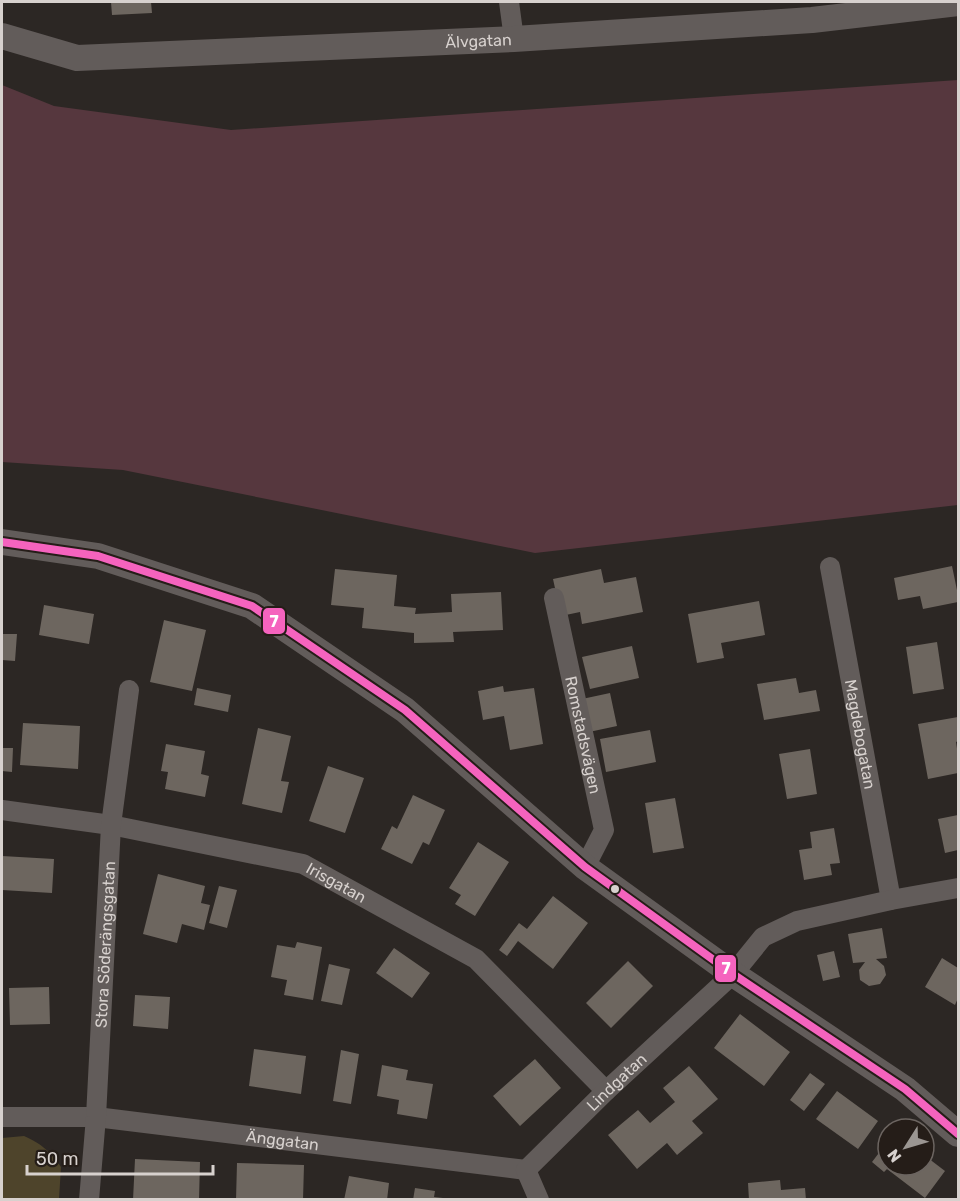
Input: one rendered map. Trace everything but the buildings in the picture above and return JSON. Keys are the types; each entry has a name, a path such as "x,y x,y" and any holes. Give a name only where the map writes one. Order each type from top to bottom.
{"street":[{"path":"509,2 514,39"},
{"name":"Älvgatan","path":"2,36 78,58 514,39 812,20 958,3"},
{"path":"2,542 98,556 252,606 405,710 585,867 733,974 904,1089 958,1134"},
{"name":"Magdebogatan","path":"830,567 891,900"},
{"name":"Romstadsvägen","path":"554,598 604,830 585,867"},
{"name":"Stora Söderängsgatan","path":"89,1200 96,1117 111,825 129,690"},
{"name":"Irisgatan","path":"2,810 111,825 303,864 476,959 606,1091"},
{"name":"Lindgatan","path":"526,1170 606,1091 733,974 763,937 797,921 958,888"},
{"name":"Änggatan","path":"2,1118 96,1117 526,1170"},
{"path":"526,1170 539,1200"}],"shaded area":[{"path":"958,80 958,505 535,553 123,470 2,462 2,85 54,106 231,130"},
{"path":"24,1136 45,1148 61,1167 59,1199 2,1199 2,1138"}],"transit line":[{"name":"7","path":"2,542 98,556 252,606 405,710 585,867 733,974 905,1089 958,1134"}]}
